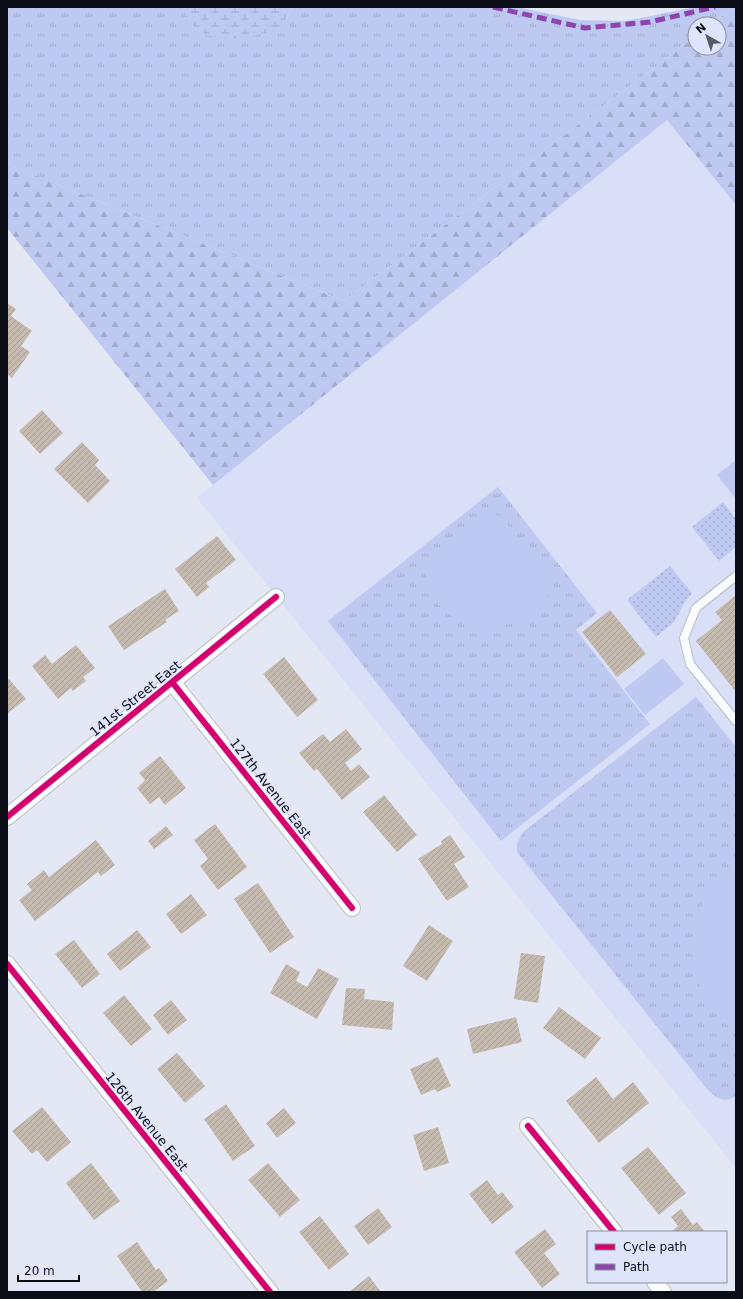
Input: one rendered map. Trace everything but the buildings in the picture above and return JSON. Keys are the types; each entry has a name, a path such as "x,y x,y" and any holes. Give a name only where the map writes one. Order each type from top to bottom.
{"street":[{"name":"141st Street East","path":"7,817 276,597"},
{"name":"127th Avenue East","path":"172,682 352,908"},
{"name":"126th Avenue East","path":"7,964 270,1292"},
{"path":"528,1126 613,1231"},
{"path":"656,1283 663,1292"}],"lane":[{"path":"736,576 696,608 684,638 690,664 736,721"}],"shaded area":[{"path":"667,120 736,205 736,1168 197,498"}],"green space":[{"path":"7,7 184,7 190,21 279,29 293,7 517,7 580,20 626,21 695,7 734,7 722,16 687,16 687,43 344,301 7,164"},
{"path":"184,7 293,7 279,29 242,39 208,36 190,21"},
{"path":"736,7 736,205 667,120 213,485 7,228 7,164 344,301 687,43 687,56 727,56 727,16 722,16"},
{"path":"736,460 736,499 717,475"},
{"path":"498,487 597,613 576,630 650,724 501,841 328,621"},
{"path":"723,502 736,519 736,547 719,561 692,527"},
{"path":"492,514 499,515 552,579 546,601 521,620 494,629 467,625 449,615 431,597 426,577 427,561"},
{"path":"670,566 692,593 685,602 674,622 656,637 627,600"},
{"path":"663,658 684,684 645,715 624,689"},
{"path":"696,697 736,747 736,1096 727,1100 720,1099 707,1089 517,852 517,844 523,832"},
{"path":"736,870 736,1035 711,1007 694,974 691,948 696,914 714,887"}],"marked path":[{"path":"493,7 585,28 650,22 715,7"}],"cycle path":[{"path":"7,817 276,597"},
{"path":"172,682 352,908"},
{"path":"7,964 270,1292"},
{"path":"528,1126 613,1231"}]}
